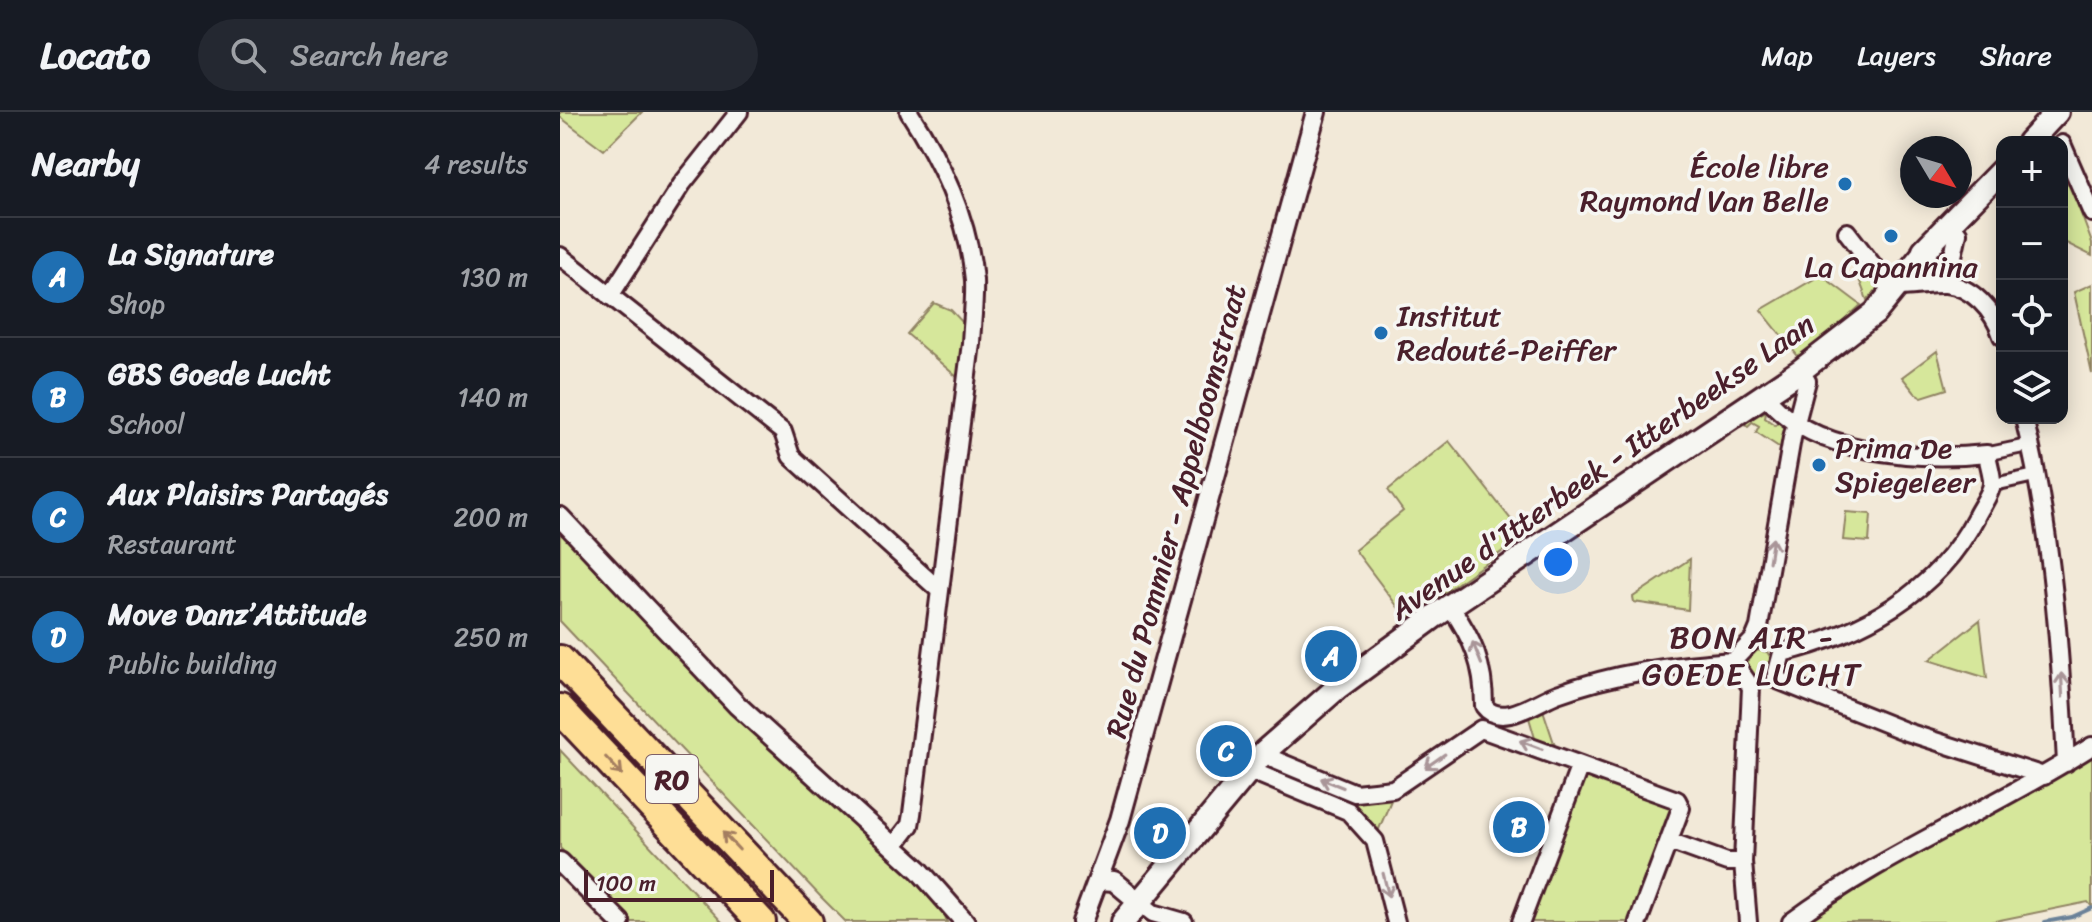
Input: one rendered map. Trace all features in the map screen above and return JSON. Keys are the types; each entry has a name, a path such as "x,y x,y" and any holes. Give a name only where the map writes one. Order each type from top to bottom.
{"highway":[{"name":"R0","path":"560,660 808,922"},
{"name":"R0","path":"560,709 761,922"}],"main road":[{"path":"2035,136 2054,115"},
{"name":"Avenue d'Itterbeek - Itterbeekse Laan","path":"1123,922 1265,751 1337,688 1450,606 1800,371 1848,333 1996,176"}],"street":[{"path":"610,296 715,139 739,112"},
{"path":"893,847 910,825 912,814 971,343 974,280 959,213 943,174 909,112"},
{"name":"Rue du Pommier - Appelboomstraat","path":"1082,922 1120,820 1316,112"},
{"path":"2054,115 2060,136"},
{"path":"2068,157 2092,213"},
{"path":"1947,284 1958,233 1951,226"},
{"path":"1847,232 1893,286 1947,284 1968,293 1988,308 1996,324"},
{"path":"560,256 783,432 791,456 938,589"},
{"path":"1450,606 1476,647 1482,665 1484,706 1488,711 1505,716 1586,684 1624,673 1730,661 1754,639 1759,627 1807,381 1800,371"},
{"path":"1765,394 1797,423 1872,451 1911,456 1987,454 2030,445"},
{"path":"2025,424 2037,475 2054,583 2066,763"},
{"path":"1987,454 1992,485 1968,532 1915,591 1881,617 1844,636 1778,656 1775,679 1907,732 2044,776"},
{"path":"1992,485 2037,475"},
{"path":"560,517 737,705 936,887 965,922"},
{"path":"1730,661 1750,683 1751,692 1743,862 1748,922"},
{"path":"1265,751 1275,760 1355,793 1393,789 1403,784 1481,729 1677,800 1681,808 1638,922"},
{"path":"1791,922 1867,870 2044,776 2092,746"},
{"path":"1521,922 1580,765"},
{"path":"1249,770 1348,811 1375,841 1396,922"},
{"path":"1669,841 1727,862 1743,862"},
{"path":"560,862 620,922"},
{"path":"1100,880 1114,881 1153,913 1184,922"}],"green space":[{"path":"560,112 642,112 604,150 560,117"},
{"path":"2068,179 2092,243 2092,256 2068,244"},
{"path":"1846,245 1852,245 1882,284 1867,300"},
{"path":"1821,275 1861,305 1801,360 1761,310"},
{"path":"2092,284 2092,374 2074,292"},
{"path":"934,303 951,310 966,326 961,372 957,377 907,334"},
{"path":"1937,351 1947,389 1922,397 1902,377"},
{"path":"1766,411 1765,418 1775,425 1779,420 1785,425 1782,449 1756,432 1759,426 1752,422 1748,426 1743,423"},
{"path":"1449,441 1524,536 1407,619 1355,550 1403,511 1388,490"},
{"path":"1846,512 1871,514 1869,542 1843,540"},
{"path":"560,524 818,790 941,904 947,922 846,922 821,897 560,621"},
{"path":"1690,559 1688,610 1634,602 1633,597"},
{"path":"1980,620 1987,678 1929,660"},
{"path":"1756,650 1767,652 1773,661 1770,679 1766,683 1755,681 1742,666 1744,655"},
{"path":"1541,704 1557,752 1537,745 1527,711"},
{"path":"560,750 722,922 632,922 560,848"},
{"path":"2092,750 2092,907 2088,902 1990,922 1806,922 1865,881"},
{"path":"1586,773 1675,807 1631,922 1531,922"},
{"path":"1394,793 1377,834 1352,809 1354,800"}],"waterway":[{"path":"2045,922 2072,917 2092,908"}],"place":[{"name":"École libre Raymond Van Belle","path":"1845,184"},
{"name":"La Capannina","path":"1891,236"},
{"name":"Institut Redouté-Peiffer","path":"1381,333"},
{"name":"Prima De Spiegeleer","path":"1819,465"},
{"name":"La Signature","path":"1331,656"},
{"name":"Aux Plaisirs Partagés","path":"1226,751"},
{"name":"GBS Goede Lucht","path":"1519,827"},
{"name":"Move Danz’Attitude","path":"1160,833"}],"district":[{"name":"BON AIR - GOEDE LUCHT","path":"1752,656"}]}
